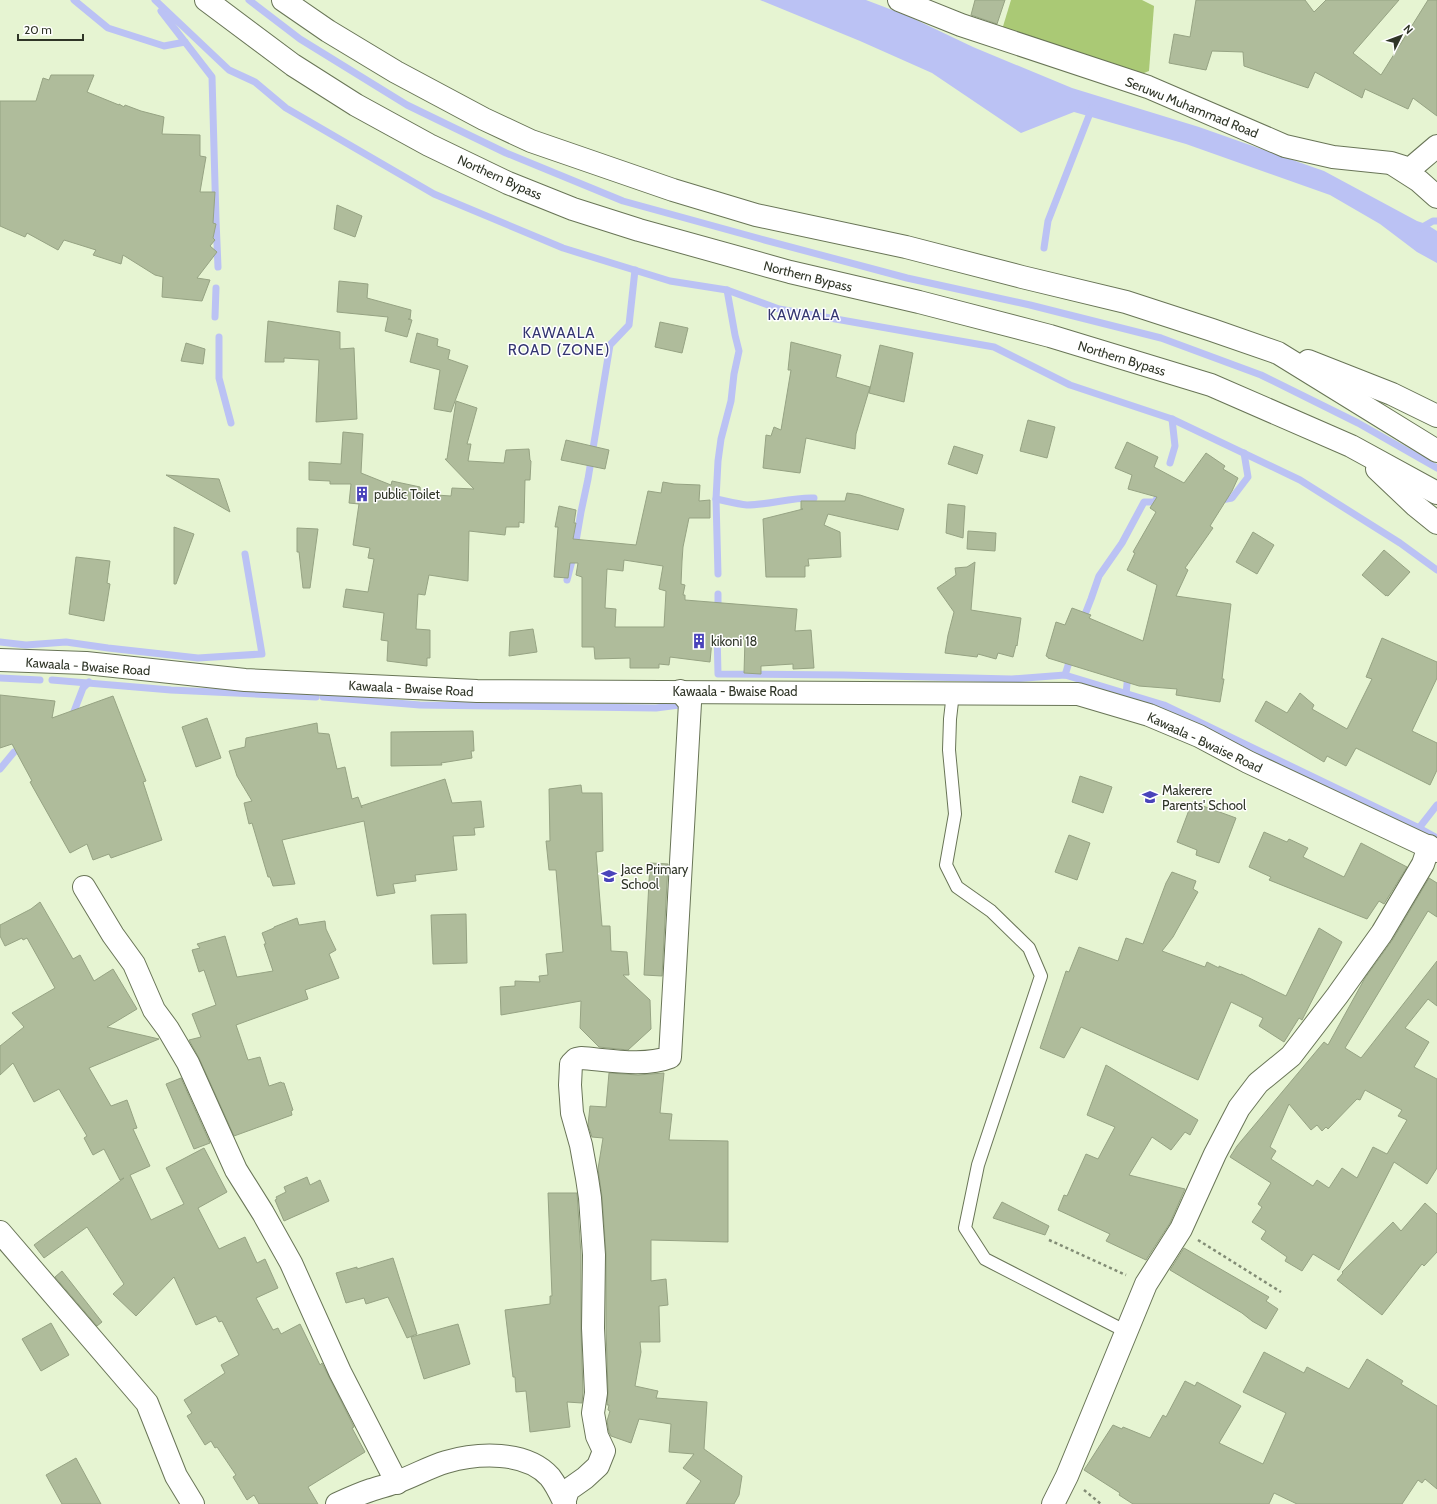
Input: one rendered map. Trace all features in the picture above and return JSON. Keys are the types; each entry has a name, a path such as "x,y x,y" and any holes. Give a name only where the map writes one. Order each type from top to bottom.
{"main road":[{"name":"Northern Bypass","path":"206,0 293,64 356,105 429,144 508,183 558,203 639,230 725,255 790,272 919,302 1042,334 1211,385 1351,446 1437,493"},
{"path":"283,0 328,31 396,72 484,119 531,141 673,190 756,215 906,247 1126,302 1278,353 1317,364 1392,394 1437,416"},
{"name":"Seruwu Muhammad Road","path":"899,0 961,26 1148,87 1285,146 1333,157 1391,163 1410,168 1437,146"},
{"path":"1391,163 1419,181 1437,197"},
{"path":"1278,353 1437,451"},
{"path":"1351,446 1416,506 1437,523"},
{"name":"Kawaala - Bwaise Road","path":"0,660 86,663 244,680 477,691 1078,694 1149,715 1199,736 1248,762 1433,848"},
{"path":"564,1503 568,1490 585,1478 598,1466 604,1451 597,1436 593,1413 596,1393 593,1328 594,1255 587,1178 581,1145 572,1113 570,1085 571,1064 576,1059 581,1058 639,1062 661,1061 670,1057 690,704 680,691"},
{"path":"1053,1504 1146,1284 1181,1229 1215,1154 1239,1108 1258,1083 1291,1056 1337,996 1382,933 1433,848"},
{"path":"84,886 113,935 134,964 154,1010 168,1029 188,1063 236,1170 263,1213 291,1263 340,1372 397,1483"},
{"path":"0,1232 147,1403 176,1476 193,1504"},
{"path":"337,1504 371,1490 397,1483 444,1463 466,1458 485,1456 525,1461 538,1468 549,1477 559,1490 564,1503"}],"lane":[{"path":"953,693 949,750 955,814 946,865 958,887 991,910 1029,948 1041,976 978,1165 965,1228 985,1258 1126,1332"}],"path":[{"path":"1181,1229 1282,1292"},
{"path":"1049,1240 1146,1284"}],"green space":[{"path":"1011,0 1142,0 1154,6 1149,71 1134,77 1001,33"}],"water":[{"path":"760,0 866,0 908,16 973,47 1072,88 1199,127 1324,171 1437,231 1437,263 1417,252 1380,224 1330,195 1186,144 1074,112 1021,133 932,73 860,41"}],"building":[{"path":"975,0 1005,0 997,24 971,15"},
{"path":"1196,0 1305,0 1314,12 1326,0 1399,0 1353,53 1381,75 1428,0 1437,0 1437,116 1413,98 1408,109 1365,89 1362,98 1315,72 1308,88 1244,66 1243,52 1212,51 1206,70 1169,63 1174,34 1190,37"},
{"path":"51,75 94,75 87,92 124,107 125,105 164,117 162,134 200,135 200,156 206,157 200,192 215,192 213,223 216,224 213,238 215,240 210,246 217,252 197,278 210,280 202,301 162,297 163,277 155,275 123,255 121,264 93,255 96,250 64,240 58,250 27,233 25,237 0,226 0,101 36,101 43,78 49,80"},
{"path":"337,205 362,216 355,237 334,229"},
{"path":"339,281 368,284 367,298 411,310 410,319 408,319 412,320 407,337 385,331 388,317 337,312"},
{"path":"268,321 340,332 340,349 354,348 357,419 316,422 319,360 284,358 284,362 265,362"},
{"path":"660,322 688,328 682,353 655,347"},
{"path":"417,333 438,339 437,346 450,350 448,359 468,366 451,412 434,409 440,370 410,362"},
{"path":"791,342 841,355 836,377 870,387 856,434 855,449 806,438 800,473 763,468 766,435 771,436 774,427 781,430 791,370 788,370"},
{"path":"186,343 205,349 203,364 181,361"},
{"path":"880,345 913,353 904,402 869,393"},
{"path":"456,401 477,408 467,444 471,444 468,461 504,463 506,450 529,449 531,461 530,480 525,480 524,523 519,522 519,527 506,527 505,535 469,531 468,581 429,575 425,595 418,594 416,629 430,630 430,658 427,658 427,666 387,661 388,641 381,640 384,613 343,607 346,589 368,592 374,559 368,558 370,548 353,545 359,504 349,503 351,484 330,484 330,481 309,480 309,462 341,464 343,432 363,434 361,473 391,485 392,481 420,487 421,494 451,496 452,488 474,489 445,459 447,459"},
{"path":"1028,420 1055,427 1047,458 1020,451"},
{"path":"566,440 609,450 605,469 561,460"},
{"path":"1127,442 1158,457 1154,467 1184,483 1206,453 1225,466 1223,469 1238,478 1232,491 1210,526 1213,528 1185,568 1188,570 1176,596 1231,604 1222,679 1224,679 1220,702 1176,695 1177,689 1139,686 1048,658 1046,656 1056,622 1065,625 1072,608 1091,615 1089,618 1143,641 1157,585 1127,570 1135,553 1133,552 1156,512 1150,508 1157,497 1128,489 1132,475 1115,468"},
{"path":"954,446 983,455 977,474 948,464"},
{"path":"166,475 219,479 230,512"},
{"path":"663,482 700,485 699,501 710,500 710,518 689,518 683,547 682,561 681,584 685,585 683,595 685,595 685,600 797,609 795,631 811,630 814,668 793,669 793,664 761,666 761,674 744,673 745,639 712,640 710,662 670,657 669,665 659,664 659,668 630,668 630,658 595,659 594,647 582,647 582,577 576,575 578,563 570,563 568,578 554,577 558,527 555,527 559,506 576,510 574,523 576,523 573,539 636,545 648,491 661,493","holes":["624,560 663,566 659,589 666,591 664,627 615,627 616,609 605,608 607,569 623,571"]},
{"path":"847,493 860,495 904,509 898,530 828,514 824,525 840,532 841,557 808,559 809,566 805,566 805,577 766,577 763,519 803,509 801,509 801,501 845,501"},
{"path":"948,504 965,506 963,538 946,533"},
{"path":"174,527 194,534 176,584 174,584"},
{"path":"297,528 318,529 310,588 303,588 299,552 297,552"},
{"path":"968,531 996,533 995,551 967,549"},
{"path":"1253,532 1274,545 1257,574 1236,562"},
{"path":"1384,550 1410,572 1388,596 1386,596 1362,575"},
{"path":"76,557 110,561 107,583 110,584 104,621 69,614"},
{"path":"975,562 971,610 1021,618 1017,646 1016,645 1013,657 998,653 996,659 978,654 977,657 945,653 954,612 937,588 956,575 955,568 967,567"},
{"path":"533,629 537,652 509,656 510,632"},
{"path":"1382,638 1437,662 1437,678 1412,731 1437,743 1437,770 1430,785 1356,748 1346,766 1327,756 1324,762 1255,721 1266,701 1287,713 1300,693 1314,705 1312,709 1347,729 1372,679 1366,677"},
{"path":"0,695 55,701 52,718 113,696 146,781 143,782 162,840 111,858 109,854 93,860 87,844 70,853 30,782 32,781 12,744 0,748"},
{"path":"207,718 221,758 196,767 182,727"},
{"path":"317,723 318,733 329,734 337,769 345,767 352,799 358,797 361,806 445,779 452,803 481,801 484,827 474,828 475,835 453,836 457,870 415,875 416,881 393,884 395,893 377,896 364,821 282,840 295,884 273,886 270,877 268,877 252,823 249,824 244,803 252,801 237,776 229,751 245,747 246,738"},
{"path":"473,731 474,751 471,751 472,758 441,763 442,765 391,766 391,732"},
{"path":"1080,776 1112,787 1103,813 1072,802"},
{"path":"581,785 582,793 602,793 603,851 596,852 602,926 610,926 611,951 627,952 629,975 623,975 650,1000 651,1029 628,1050 599,1047 580,1028 581,1001 501,1015 500,987 515,986 515,981 540,982 539,976 548,975 546,954 563,952 556,870 549,870 546,841 550,841 549,789"},
{"path":"1192,802 1236,818 1219,863 1196,855 1197,850 1177,842"},
{"path":"1264,832 1287,842 1289,839 1308,848 1303,857 1344,877 1361,843 1407,867 1384,904 1379,901 1367,919 1269,880 1271,877 1249,867"},
{"path":"1069,835 1090,843 1077,880 1055,872"},
{"path":"650,863 668,864 662,976 644,975"},
{"path":"1172,872 1196,881 1193,889 1198,892 1173,937 1162,951 1205,967 1207,962 1219,968 1219,966 1241,974 1286,996 1319,928 1342,942 1302,1020 1299,1018 1284,1042 1259,1026 1263,1018 1231,1002 1198,1080 1081,1027 1064,1058 1040,1048 1066,971 1069,972 1079,947 1118,961 1126,938 1143,944 1166,883"},
{"path":"1429,878 1437,883 1437,917 1428,911 1345,1048 1361,1058 1437,961 1437,1006 1428,999 1405,1028 1429,1042 1414,1067 1437,1079 1437,1168 1427,1184 1394,1162 1339,1270 1313,1254 1302,1271 1285,1261 1287,1257 1261,1239 1266,1231 1252,1222 1262,1207 1258,1204 1271,1183 1230,1157 1237,1146 1324,1042 1328,1045 1365,978 1393,939","holes":["1365,1090 1402,1110 1398,1116 1407,1120 1387,1154 1373,1147 1357,1178 1342,1168 1329,1188 1317,1180 1313,1186 1271,1159 1276,1151 1270,1147 1289,1104 1311,1130 1317,1125 1322,1131 1326,1127 1328,1129 1357,1099 1360,1100"]},
{"path":"40,902 73,959 80,955 94,981 113,969 137,1009 107,1027 159,1039 89,1068 111,1106 127,1100 137,1128 133,1129 150,1166 130,1175 151,1220 184,1204 166,1168 204,1148 227,1192 198,1208 219,1249 245,1237 257,1263 265,1259 278,1288 256,1298 273,1330 278,1328 281,1334 300,1324 320,1365 322,1363 354,1427 352,1428 365,1452 308,1487 318,1504 259,1504 254,1495 247,1500 233,1477 236,1475 217,1447 215,1448 211,1441 205,1445 187,1416 192,1413 184,1400 225,1373 221,1365 239,1355 222,1321 219,1322 216,1316 196,1325 174,1277 136,1316 113,1294 124,1284 87,1227 44,1258 34,1245 124,1178 120,1180 104,1149 93,1155 84,1138 87,1136 59,1089 34,1102 13,1063 0,1075 0,1046 24,1027 12,1013 55,988 27,938 23,940 22,938 5,946 0,936 0,925 31,909"},
{"path":"466,914 467,963 433,964 431,915"},
{"path":"297,918 299,925 325,921 326,929 336,950 329,954 339,978 305,990 308,999 236,1025 248,1060 260,1057 269,1086 281,1082 284,1083 293,1110 291,1111 292,1115 234,1136 199,1058 189,1040 201,1037 192,1014 216,1005 204,970 199,972 192,950 200,948 197,944 225,936 237,977 273,971 262,933"},
{"path":"1106,1065 1198,1120 1190,1135 1185,1132 1171,1150 1152,1137 1129,1175 1185,1189 1170,1223 1146,1260 1106,1241 1110,1234 1058,1210 1064,1195 1067,1196 1086,1154 1098,1159 1115,1127 1087,1115"},
{"path":"609,1073 638,1075 664,1073 660,1113 672,1114 669,1140 728,1141 728,1242 651,1240 651,1281 666,1279 668,1305 659,1306 660,1342 640,1342 641,1352 635,1386 658,1391 656,1398 707,1402 704,1449 742,1476 739,1495 734,1504 686,1504 701,1481 683,1468 694,1454 669,1452 671,1424 639,1419 631,1443 611,1436 609,1432 607,1421 610,1411 608,1410 609,1405 607,1405 606,1254 602,1197 598,1169 603,1138 592,1137 588,1125 590,1106 606,1107"},
{"path":"181,1078 210,1143 194,1149 166,1084"},
{"path":"307,1177 310,1185 320,1180 329,1201 284,1221 275,1200 277,1199 276,1197 286,1192 284,1187"},
{"path":"548,1193 577,1193 581,1255 583,1392 582,1403 567,1402 570,1427 530,1432 526,1391 516,1392 505,1310 550,1304 550,1296 552,1296"},
{"path":"1002,1202 1049,1226 1045,1235 993,1218"},
{"path":"1425,1203 1437,1214 1437,1252 1424,1266 1422,1264 1382,1315 1337,1280 1343,1273 1342,1272 1393,1222 1401,1231"},
{"path":"1184,1248 1269,1297 1266,1301 1278,1309 1266,1329 1170,1270"},
{"path":"393,1258 417,1334 407,1338 388,1297 366,1304 364,1298 346,1303 336,1273 357,1267 357,1269"},
{"path":"62,1271 102,1322 97,1326 55,1277"},
{"path":"51,1323 69,1355 41,1371 22,1339"},
{"path":"458,1324 470,1364 424,1379 411,1337"},
{"path":"1264,1352 1304,1373 1307,1367 1349,1389 1367,1359 1403,1381 1401,1384 1437,1406 1437,1489 1425,1479 1422,1483 1418,1480 1402,1504 1297,1504 1274,1493 1269,1504 1133,1504 1119,1495 1120,1493 1084,1470 1113,1425 1122,1429 1123,1427 1150,1438 1163,1415 1166,1417 1185,1381 1195,1386 1197,1382 1241,1406 1219,1443 1263,1464 1286,1413 1243,1392"},
{"path":"76,1458 101,1504 62,1504 46,1475"}],"waterway":[{"path":"74,0 108,28 164,46 185,42"},
{"path":"155,0 229,70 255,82 286,108 434,194 563,248 670,281 727,290 779,309 994,347 1070,385 1172,419 1300,480 1400,543 1437,570"},
{"path":"249,0 300,39 407,105 506,153 623,201 907,278 1030,305 1161,338 1261,375 1358,423 1437,468"},
{"path":"161,11 212,77 218,267"},
{"path":"1044,248 1048,221 1092,108"},
{"path":"1419,229 1433,221 1437,221"},
{"path":"567,580 574,553 588,479 610,345 629,325 635,270"},
{"path":"215,317 216,288"},
{"path":"718,574 716,499 718,461 721,439 731,401 734,374 739,351 727,290"},
{"path":"219,337 219,378 231,423"},
{"path":"1170,463 1175,446 1172,419"},
{"path":"1219,502 1221,500 1232,498 1248,477 1244,453"},
{"path":"1082,622 1099,576 1122,543 1144,502 1155,502 1159,494"},
{"path":"716,499 747,505 814,498"},
{"path":"0,642 26,645 66,642 198,658 262,654 245,554"},
{"path":"718,594 718,611"},
{"path":"717,631 718,674 1012,679 1065,675 1164,705 1437,838"},
{"path":"1065,675 1071,656"},
{"path":"1126,694 1128,674"},
{"path":"0,678 40,680"},
{"path":"52,680 171,690 316,697"},
{"path":"70,717 73,714 83,688 89,682"},
{"path":"323,697 420,705 656,708 687,704"},
{"path":"0,769 14,752 23,747"},
{"path":"1419,828 1437,805"}],"place":[{"name":"public Toilet","path":"362,494"},
{"name":"kikoni 18","path":"699,641"},
{"name":"Makerere Parents' School","path":"1150,797"},
{"name":"Jace Primary School","path":"609,876"}],"district":[{"name":"KAWAALA","path":"804,315"},
{"name":"KAWAALA ROAD (ZONE)","path":"559,342"}]}
